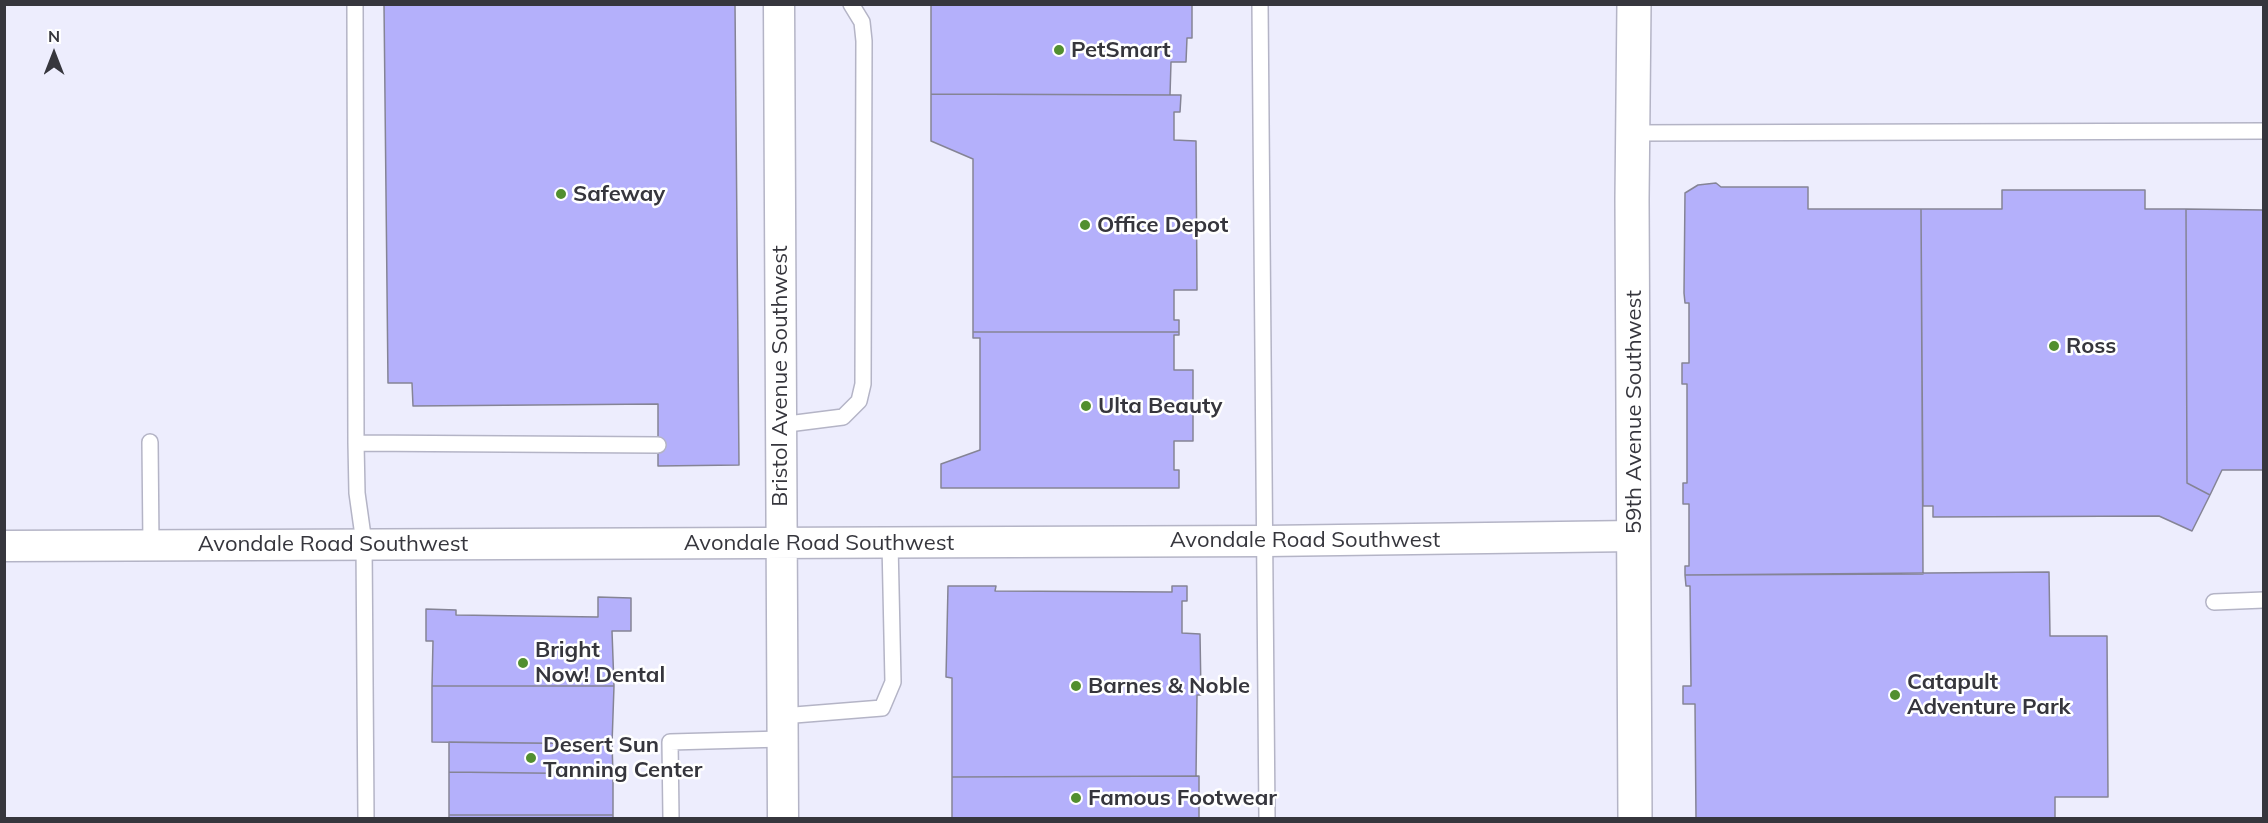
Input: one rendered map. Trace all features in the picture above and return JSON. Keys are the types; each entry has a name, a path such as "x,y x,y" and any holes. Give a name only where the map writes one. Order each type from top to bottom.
{"street":[{"name":"Bristol Avenue Southwest","path":"778,4 783,819"},
{"name":"59th Avenue Southwest","path":"1634,4 1635,819"},
{"name":"Avondale Road Southwest","path":"4,546 1266,541 1634,536"}],"lane":[{"path":"355,4 356,443 357,494 364,543 366,819"},
{"path":"780,425 843,417 859,401 863,384 864,41 862,22 851,4"},
{"path":"1260,4 1267,819"},
{"path":"1634,133 2264,131"},
{"path":"150,442 151,545"},
{"path":"356,443 658,445"},
{"path":"671,819 670,742 782,727 882,708 893,682 890,543"},
{"path":"2214,602 2264,600"}],"shaded area":[{"path":"5,5 2263,5 2263,818 5,818"}],"building":[{"name":"Safeway","path":"384,4 735,4 739,465 658,466 658,404 413,406 412,383 388,383"},
{"name":"PetSmart","path":"931,4 1192,4 1192,38 1187,38 1186,62 1171,62 1170,95 931,94"},
{"name":"Office Depot","path":"931,94 1181,95 1180,112 1174,112 1174,140 1196,141 1197,290 1174,290 1174,320 1179,320 1179,332 973,332 973,159 931,141"},
{"path":"1716,183 1721,187 1808,187 1808,209 1921,209 1923,574 1685,575 1685,566 1689,566 1689,504 1683,504 1683,483 1687,483 1687,384 1682,384 1682,363 1689,363 1689,303 1685,303 1684,293 1685,193 1698,185"},
{"name":"Ross","path":"2002,190 2145,190 2145,209 2186,209 2187,483 2210,495 2192,531 2159,516 1933,517 1933,506 1923,506 1921,209 2002,209"},
{"path":"2186,209 2264,210 2264,470 2222,470 2210,495 2187,483"},
{"name":"Ulta Beauty","path":"973,332 1179,332 1179,335 1174,335 1174,370 1193,370 1193,441 1174,441 1174,470 1179,470 1179,488 941,488 941,464 980,450 980,338 973,338"},
{"name":"Catapult Adventure Park","path":"2049,572 2050,636 2107,636 2108,797 2055,797 2055,818 1696,818 1695,704 1683,704 1683,686 1691,686 1690,586 1686,586 1685,575"},
{"name":"Barnes & Noble","path":"948,586 996,586 995,591 1172,592 1172,586 1187,586 1187,601 1182,601 1182,633 1200,634 1201,695 1197,695 1196,776 952,777 952,678 946,677"},
{"name":"Bright Now! Dental","path":"598,597 631,598 631,631 612,631 614,686 432,686 433,641 426,641 426,609 456,610 456,615 598,617"},
{"path":"432,686 614,686 612,744 432,742"},
{"name":"Desert Sun Tanning Center","path":"449,742 612,744 613,774 449,772"},
{"path":"449,772 613,774 613,815 449,815"},
{"name":"Famous Footwear","path":"1199,776 1199,818 952,818 952,777"},
{"path":"449,815 613,815 613,818 449,818"}],"place":[{"name":"PetSmart","path":"1059,50"},
{"name":"Safeway","path":"561,194"},
{"name":"Office Depot","path":"1085,225"},
{"name":"Ross","path":"2054,346"},
{"name":"Ulta Beauty","path":"1086,406"},
{"name":"Bright Now! Dental","path":"523,663"},
{"name":"Barnes & Noble","path":"1076,686"},
{"name":"Catapult Adventure Park","path":"1895,695"},
{"name":"Desert Sun Tanning Center","path":"531,758"},
{"name":"Famous Footwear","path":"1076,798"}]}
